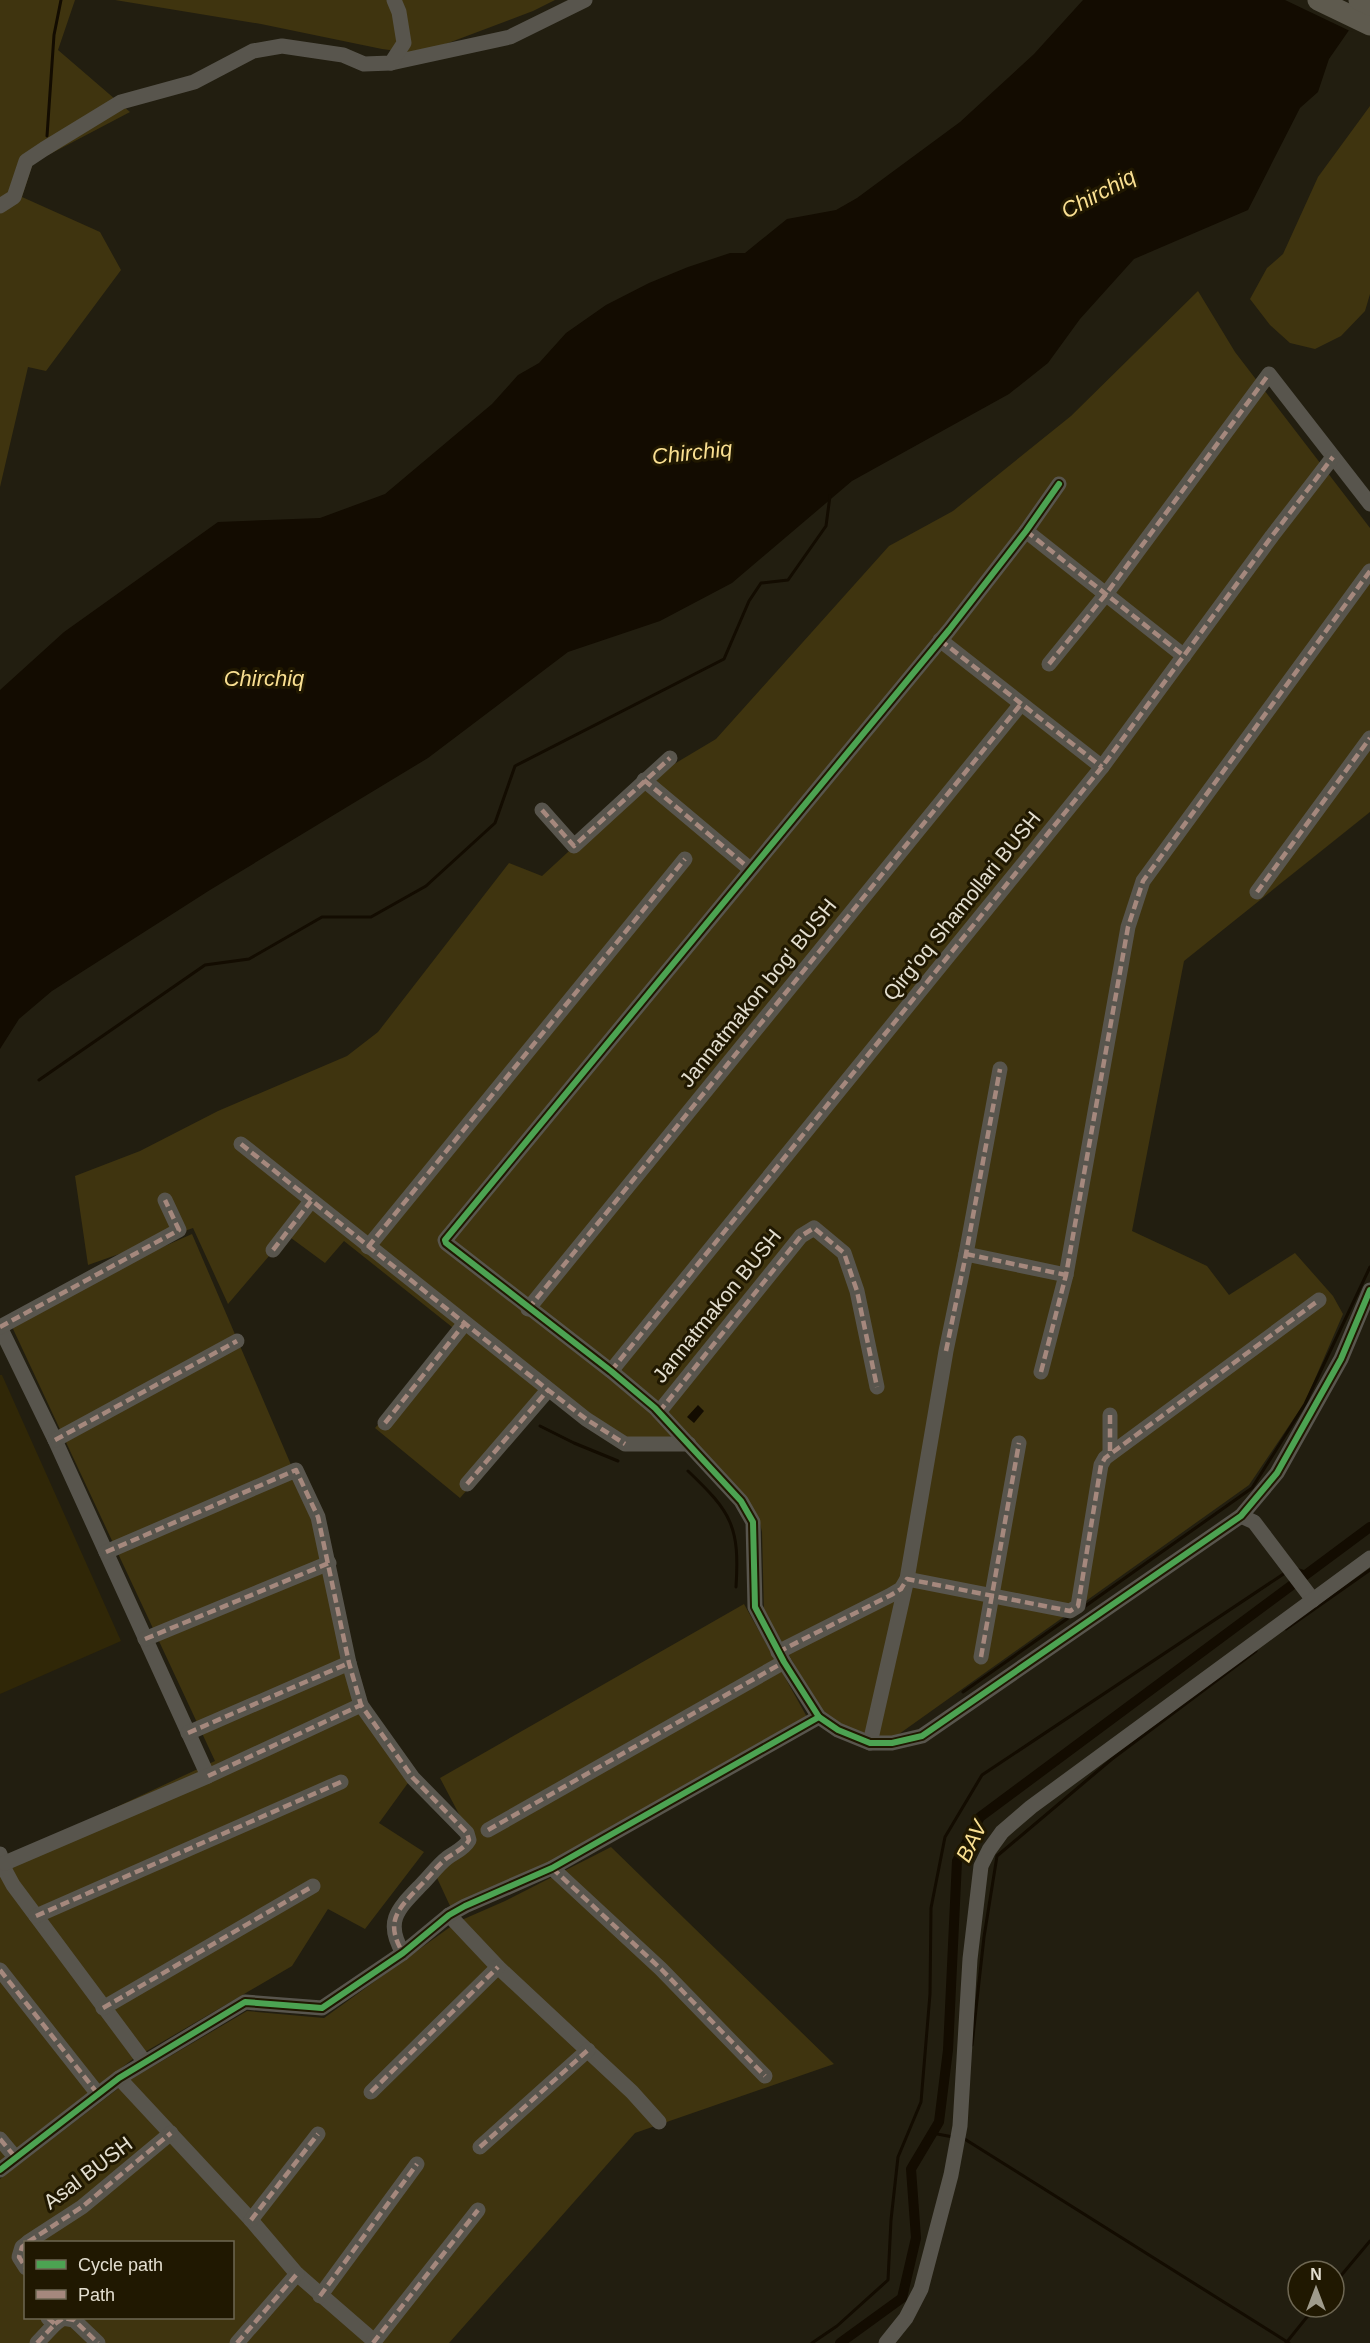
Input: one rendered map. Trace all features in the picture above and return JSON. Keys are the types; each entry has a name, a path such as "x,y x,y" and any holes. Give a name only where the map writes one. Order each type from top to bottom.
{"highway":[{"path":"1318,0 1370,25"},
{"path":"1359,0 1370,5"}],"street":[{"path":"391,63 404,43 399,12 394,0"},
{"path":"0,206 14,197 26,161 44,149 122,102 194,82 253,51 282,46 343,55 364,64 391,63 510,37 585,0"},
{"path":"1049,664 1106,594 1269,374 1370,504"},
{"name":"Qirg'oq Shamollari BUSH","path":"611,1371 1102,767 1333,457"},
{"path":"1059,484 1026,531 940,640 445,1240 446,1243 528,1309 611,1371 659,1412 741,1502 753,1522 755,1607 781,1657 819,1717 838,1730 870,1743 892,1743 922,1736 1241,1516 1277,1473 1341,1359 1370,1290"},
{"path":"1026,531 1184,656"},
{"path":"1041,1372 1066,1275 1128,927 1143,881 1370,571"},
{"path":"940,640 1102,767"},
{"name":"Jannatmakon bog' BUSH","path":"528,1309 1021,704"},
{"path":"1257,892 1370,738"},
{"path":"542,810 574,846 670,758"},
{"path":"644,780 750,869"},
{"path":"368,1247 685,859"},
{"path":"870,1743 907,1579 946,1351 1000,1069"},
{"path":"241,1144 586,1419 625,1444 689,1444"},
{"path":"165,1200 179,1230 0,1327 55,1440 208,1776"},
{"path":"273,1250 312,1201"},
{"name":"Jannatmakon BUSH","path":"659,1412 801,1236 814,1228 844,1253 857,1291 877,1387"},
{"path":"966,1254 1066,1275"},
{"path":"1087,1622 1078,1606 1101,1465 1110,1453 1319,1300"},
{"path":"385,1422 465,1323"},
{"path":"55,1440 237,1341"},
{"path":"467,1484 548,1390"},
{"path":"1110,1415 1110,1453"},
{"path":"981,1657 1019,1443"},
{"path":"106,1552 296,1470 318,1517 349,1663 361,1704 413,1778 467,1833 469,1840 466,1845 446,1859 399,1909 393,1924 395,1939 403,1953"},
{"path":"1241,1516 1254,1522 1309,1595"},
{"path":"886,2343 906,2318 921,2289 951,2175 960,2126 970,1959 977,1894 981,1866 989,1850 1002,1832 1030,1807 1309,1595 1370,1558"},
{"path":"145,1639 329,1563"},
{"path":"907,1579 1070,1611 1078,1606"},
{"path":"488,1830 781,1657 891,1595 901,1589 907,1579"},
{"path":"188,1733 349,1663"},
{"path":"144,2061 13,1885 2,1858 208,1776 361,1704"},
{"path":"0,2170 118,2078 245,2002 322,2008 403,1953 449,1915 552,1868 819,1717"},
{"path":"36,1916 341,1782"},
{"path":"552,1868 661,1969 765,2076"},
{"path":"103,2008 313,1886"},
{"path":"449,1915 498,1966 632,2092 658,2122"},
{"path":"371,2092 498,1966"},
{"path":"0,1970 98,2094"},
{"path":"480,2147 588,2050"},
{"path":"118,2078 251,2220 297,2274 374,2342 478,2210"},
{"name":"Asal BUSH","path":"30,2241 82,2207 157,2147 171,2133"},
{"path":"251,2220 318,2134"},
{"path":"0,2139 15,2157"},
{"path":"320,2296 417,2164"},
{"name":"Asal BUSH","path":"24,2245 19,2257 24,2265"},
{"path":"237,2343 297,2274"},
{"path":"68,2319 74,2320 98,2343"},
{"path":"37,2343 51,2320"}],"shaded area":[{"path":"0,0 75,0 58,50 130,112 33,163 22,197 100,232 121,270 46,371 28,367 0,487"},
{"path":"115,0 555,0 533,11 419,54 382,49 261,24"},
{"path":"1370,106 1370,294 1365,311 1341,336 1315,349 1290,343 1270,325 1250,299 1267,268 1283,254 1318,177"},
{"path":"1198,291 1235,352 1370,528 1370,812 1184,961 1132,1231 1207,1266 1229,1295 1295,1253 1333,1296 1343,1314 1305,1402 1249,1485 892,1739 869,1738 825,1717 764,1613 762,1532 759,1519 687,1444 626,1442 551,1394 460,1498 375,1428 457,1331 344,1241 325,1263 287,1235 228,1304 193,1228 88,1265 75,1176 140,1151 218,1111 347,1056 378,1032 509,863 542,876 644,782 716,739 889,546 953,511 1071,416"},
{"path":"192,1234 331,1558 360,1700 413,1776 379,1823 424,1852 365,1929 328,1909 292,1966 133,2059 0,2164 0,1856 3,1860 215,1761 7,1316"},
{"path":"0,1375 2,1375 121,1641 0,1694"},
{"path":"744,1604 807,1717 540,1870 451,1908 431,1865 471,1837 440,1778"},
{"path":"611,1847 834,2064 635,2133 449,2343 0,2343 0,2179 128,2081 247,2011 324,2018 457,1922 505,1901"}],"water":[{"name":"Chirchiq","path":"1083,0 1370,0 1329,59 1318,92 1300,108 1248,210 1134,259 1080,319 1048,363 1009,394 852,481 732,583 660,621 568,652 428,758 210,890 52,991 19,1019 0,1049 0,690 64,632 218,522 320,518 385,494 492,404 518,375 539,363 566,333 606,305 649,283 688,267 730,253 745,253 787,219 836,210 857,198 960,122 1034,54"},
{"path":"698,1405 704,1411 694,1423 687,1417"}],"pier":[{"path":"1285,0 1370,0 1370,6 1352,32"}],"waterway":[{"path":"47,136 54,35 61,0"},
{"path":"39,1080 205,965 249,959 322,917 371,917 426,886 495,823 515,766 724,659 749,601 761,583 788,580 826,526 830,496"},
{"path":"1084,1607 1252,1488 1305,1404 1370,1267"},
{"path":"540,1426 618,1461"},
{"path":"688,1471 714,1498 730,1522 736,1549 736,1587"},
{"name":"BAV","path":"840,2343 902,2298 916,2238 911,2169 939,2122 948,2050 957,1861 980,1817 1370,1527"},
{"path":"1296,1569 1308,1573"},
{"path":"1286,1629 1370,1570"},
{"path":"812,2343 837,2326 888,2280 891,2220 898,2157 921,2102 930,1994 931,1908 945,1837 982,1775 1285,1573"},
{"path":"963,1692 1071,1616"},
{"path":"972,2045 984,1937 997,1856 1112,1759 1256,1651"},
{"path":"932,2133 953,2137"},
{"path":"963,2138 1289,2343"},
{"path":"1346,2270 1370,2241"},
{"path":"1286,2343 1305,2319"}],"marked path":[{"path":"1049,664 1106,594 1269,374"},
{"path":"611,1371 1102,767 1333,457"},
{"path":"1026,531 1184,656"},
{"path":"1041,1372 1066,1275 1128,927 1143,881 1370,571"},
{"path":"940,640 1102,767"},
{"path":"528,1309 1021,704"},
{"path":"1257,892 1370,738"},
{"path":"542,810 574,846 670,758"},
{"path":"644,780 750,869"},
{"path":"368,1247 685,859"},
{"path":"946,1351 1000,1069"},
{"path":"241,1144 548,1390 586,1419 625,1444"},
{"path":"0,1327 179,1230 165,1200"},
{"path":"273,1250 311,1201"},
{"path":"659,1412 801,1236 814,1228 844,1253 857,1291 877,1387"},
{"path":"966,1254 1066,1275"},
{"path":"778,1652 891,1595 901,1589 907,1579 1070,1611 1078,1606 1101,1465 1105,1458 1319,1300"},
{"path":"385,1423 465,1323"},
{"path":"55,1440 237,1341"},
{"path":"467,1484 548,1390"},
{"path":"1110,1415 1110,1453"},
{"path":"981,1657 1019,1443"},
{"path":"106,1552 296,1470 318,1517 349,1663 361,1705 413,1778 467,1833 469,1840 440,1864 400,1909 394,1924 397,1942 403,1953"},
{"path":"145,1639 329,1563"},
{"path":"488,1830 784,1662"},
{"path":"188,1733 349,1663"},
{"path":"208,1776 361,1705"},
{"path":"36,1916 341,1782"},
{"path":"552,1868 661,1969 765,2076"},
{"path":"103,2008 313,1886"},
{"path":"371,2092 498,1967"},
{"path":"0,1970 98,2094"},
{"path":"480,2147 588,2050"},
{"path":"30,2241 82,2207 171,2133"},
{"path":"251,2220 318,2134"},
{"path":"0,2139 15,2157"},
{"path":"320,2296 417,2164"},
{"path":"373,2343 478,2210"},
{"path":"24,2246 19,2257 24,2265"},
{"path":"237,2343 297,2274"},
{"path":"37,2343 55,2324 49,2319"},
{"path":"55,2324 62,2319"},
{"path":"68,2319 74,2320 98,2343"}],"cycle path":[{"path":"1059,484 1026,531 949,630 445,1240 446,1243 655,1408 741,1501 753,1522 755,1607 784,1662 819,1717 838,1730 870,1743 892,1743 922,1736 1241,1516 1277,1473 1341,1359 1370,1290"},
{"path":"0,2170 119,2078 245,2002 322,2008 403,1953 449,1915 552,1868 819,1717"}]}
